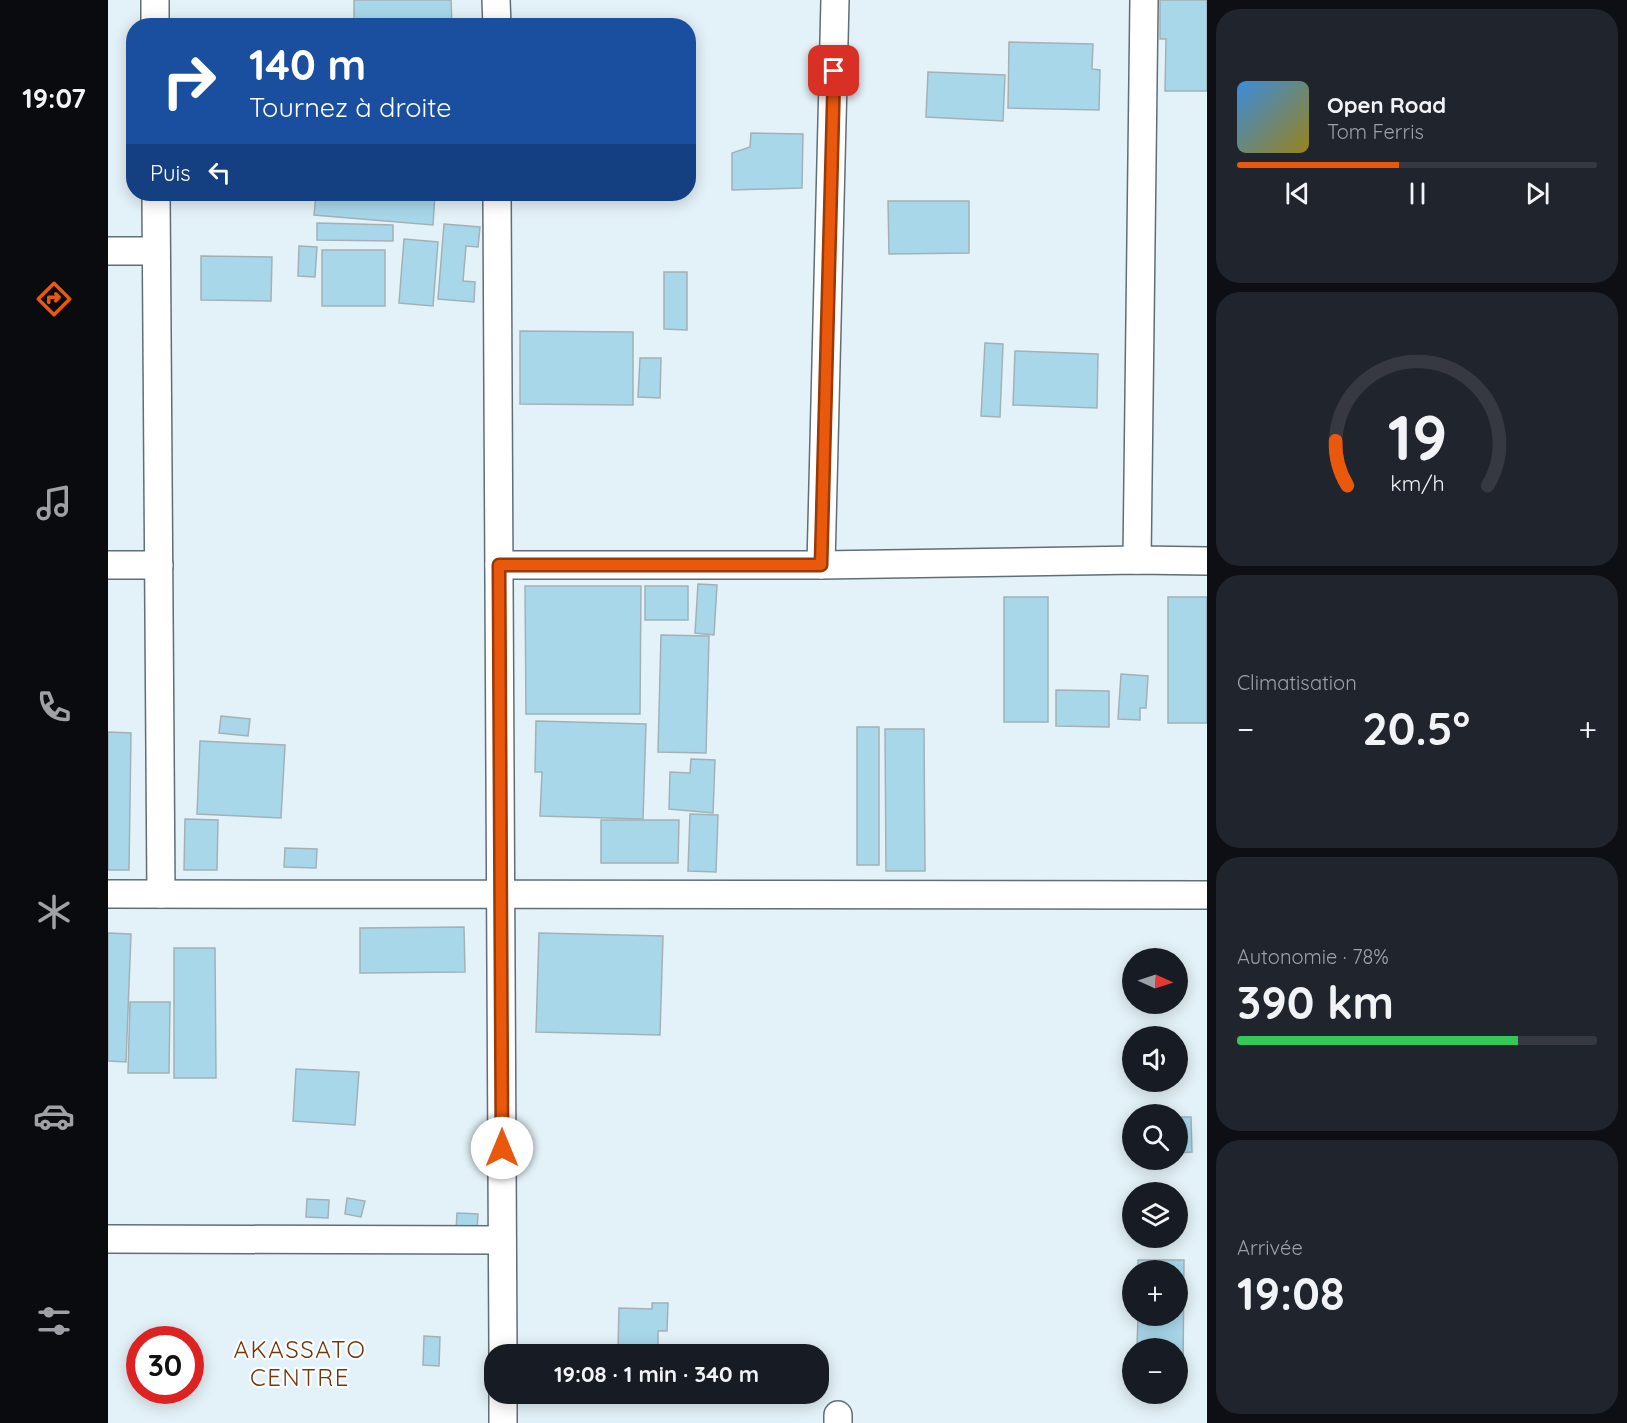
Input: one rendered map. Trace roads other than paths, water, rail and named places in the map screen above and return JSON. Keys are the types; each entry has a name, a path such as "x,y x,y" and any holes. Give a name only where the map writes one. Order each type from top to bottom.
{"street":[{"path":"155,0 155,18"},
{"path":"496,0 497,18"},
{"path":"821,565 835,0"},
{"path":"1137,560 1144,0"},
{"path":"156,201 161,894"},
{"path":"497,201 503,1344"},
{"path":"108,251 156,251"},
{"path":"499,565 821,565 1207,561"},
{"path":"108,565 159,565"},
{"path":"108,894 1207,895"},
{"path":"108,1239 502,1240"},
{"path":"503,1404 503,1423"}],"district":[{"name":"AKASSATO CENTRE","path":"300,1363"}]}
